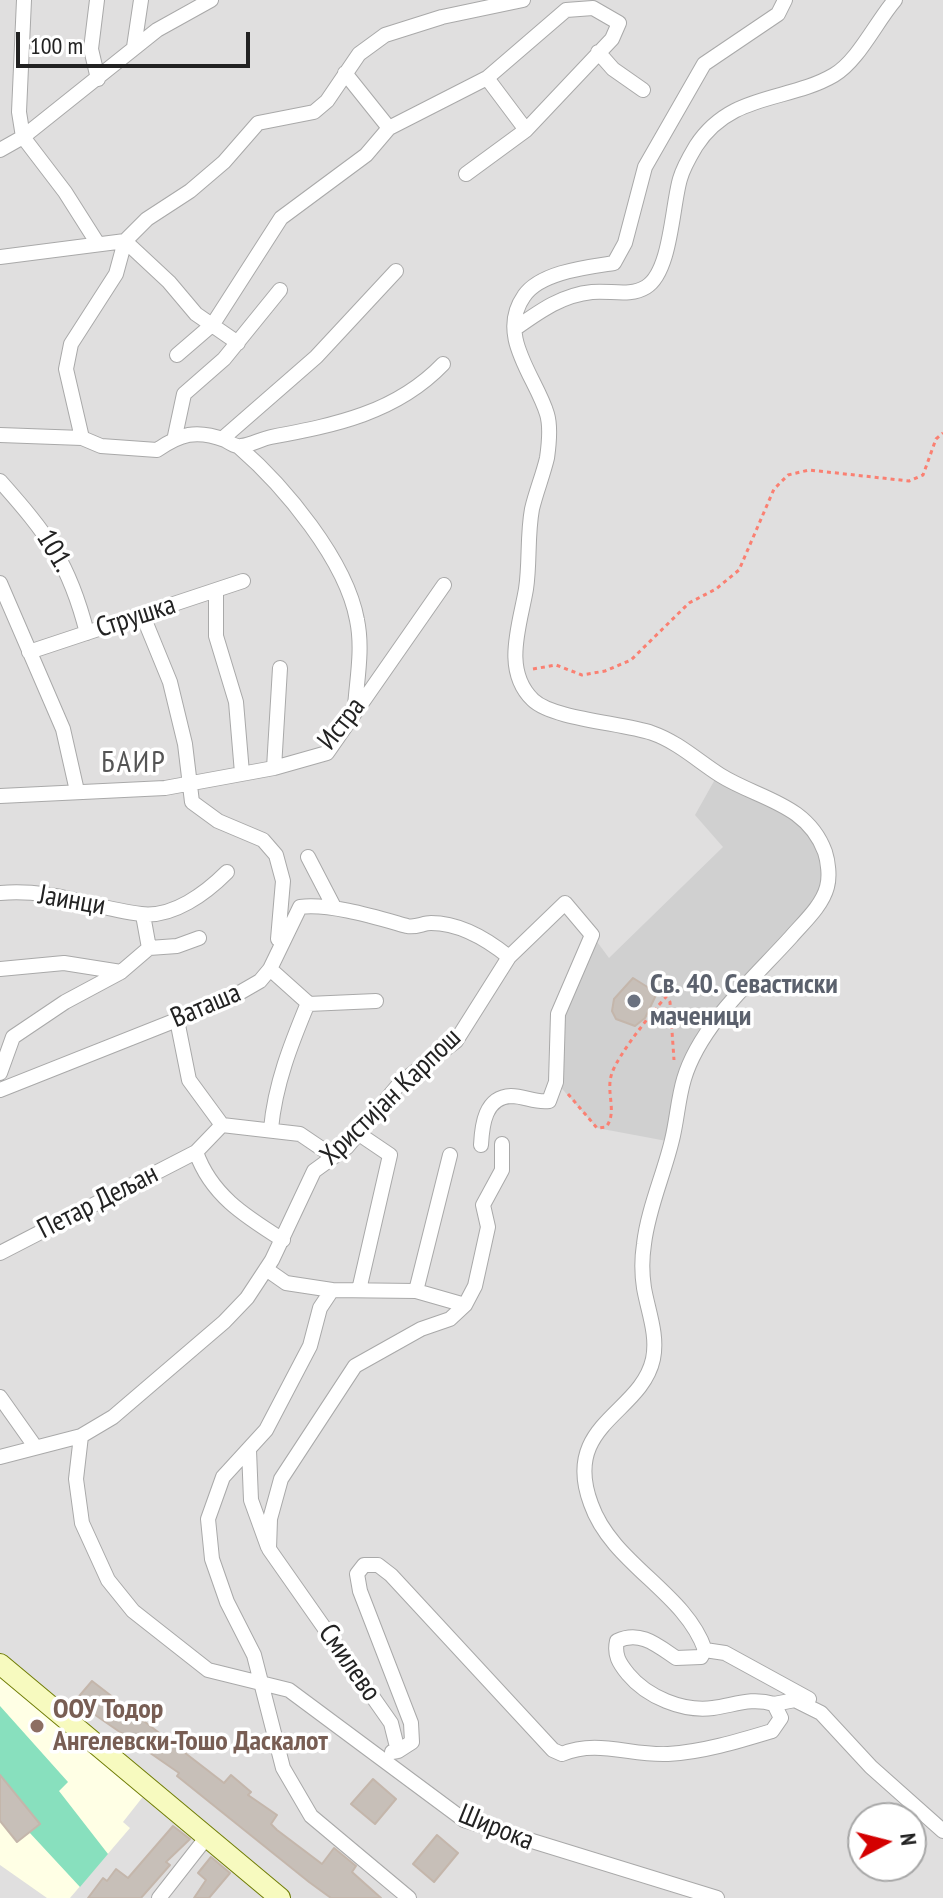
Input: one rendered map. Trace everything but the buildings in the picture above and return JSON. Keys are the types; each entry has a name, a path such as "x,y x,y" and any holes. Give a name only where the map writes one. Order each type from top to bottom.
{"street":[{"path":"24,0 19,112 23,137 65,192 98,244"},
{"path":"97,0 91,49 98,79"},
{"path":"134,47 141,0"},
{"path":"0,150 23,137 134,47 211,0"},
{"path":"82,438 66,369 71,344 116,274 125,241 147,219 190,191 224,162 258,123 314,112 327,101 359,54 385,35 442,17 523,0"},
{"path":"705,1650 693,1626 638,1571 599,1522 589,1501 585,1464 603,1422 645,1380 654,1356 652,1321 643,1285 644,1241 672,1142 685,1077 708,1034 814,911 828,886 827,857 818,835 771,796 738,785 655,734 549,711 525,691 518,672 515,646 526,587 532,510 547,456 549,421 516,345 516,328 524,297 541,282 614,263 625,243 645,167 704,64 778,14 785,0"},
{"path":"516,328 569,296 645,288 654,280 663,263 681,175 698,143 727,116 755,100 832,76 849,63 895,0"},
{"path":"177,355 213,324 281,218 316,188 366,155 389,128 487,78 566,10 593,8 619,23 612,39 526,130 466,174"},
{"path":"598,52 613,69 643,90"},
{"path":"345,73 389,128"},
{"path":"487,78 526,130"},
{"path":"0,257 125,241 169,282 196,314 238,343"},
{"path":"222,439 316,357 396,271"},
{"path":"175,436 184,394 238,343 280,290"},
{"path":"239,447 371,414 426,382 443,364"},
{"path":"0,435 82,438 101,446 157,450 175,436 191,432 222,439 239,447 260,465 336,563 357,618 360,649 354,710"},
{"name":"101.","path":"0,481 48,536 64,563 77,594 87,633"},
{"name":"Струшка","path":"29,652 243,581"},
{"path":"0,583 63,729 77,791"},
{"name":"Истра","path":"0,796 132,790 188,783 274,768 327,753 354,710 444,585"},
{"path":"216,590 216,636 236,702 242,773"},
{"path":"143,616 170,682 185,744 192,802 218,821 263,840 276,855 283,881 277,953"},
{"path":"274,768 280,668"},
{"path":"308,857 334,907"},
{"path":"149,948 143,915 182,905 206,892 227,872"},
{"name":"Јаинци","path":"0,893 54,894 143,915"},
{"name":"Христијан Карпош","path":"0,1457 34,1445 81,1436 138,1398 224,1322 247,1298 266,1269 283,1240 314,1171 331,1155 347,1147 400,1083 456,1041 509,957 565,903 592,935 558,1014 556,1082"},
{"name":"Ваташа","path":"0,1090 227,1000 260,981 270,969 300,907 334,907 412,928 440,923 485,939 509,957"},
{"path":"0,1073 13,1037 65,1002 121,972 149,948 177,946 199,938"},
{"path":"0,969 64,963 121,972"},
{"path":"270,969 308,1004 376,1001"},
{"path":"271,1129 273,1103 287,1053 308,1004"},
{"path":"177,1020 189,1080 222,1125 300,1134 331,1155"},
{"path":"481,1145 483,1117 494,1103 510,1096 538,1103 549,1101 556,1082"},
{"name":"Петар Дељан","path":"0,1253 196,1152 222,1125"},
{"path":"359,1134 390,1155 359,1290"},
{"path":"269,1549 270,1519 281,1479 355,1366 421,1329 450,1319 465,1305 475,1286 488,1227 483,1205 502,1170 502,1144"},
{"name":"Петар Дељан","path":"196,1152 203,1174 234,1209 283,1240"},
{"path":"416,1291 450,1155"},
{"path":"266,1269 286,1283 332,1290 416,1291 465,1305"},
{"path":"332,1290 320,1308 310,1346 266,1430 223,1477 208,1519 212,1559 227,1602 254,1655 283,1768 311,1816 409,1898"},
{"path":"0,1397 34,1445"},
{"name":"Широка","path":"81,1436 76,1479 82,1523 108,1580 133,1611 208,1670 289,1690 464,1820 717,1898"},
{"path":"249,1450 251,1500 269,1549"},
{"name":"Смилево","path":"269,1549 391,1723 398,1751"},
{"path":"380,1755 398,1751 412,1742 411,1723 360,1591 357,1574 364,1565 378,1565 391,1575 553,1750 562,1754 583,1747 665,1754 748,1738 772,1731 781,1718 774,1704"},
{"path":"705,1650 701,1657 676,1658 636,1635 617,1641 615,1652 633,1681 680,1706 710,1709 757,1699 774,1704 795,1700 821,1713"},
{"path":"705,1650 725,1653 803,1694 871,1767 943,1831"},
{"path":"0,1664 280,1898"},
{"path":"159,1898 206,1838"}],"path":[{"path":"518,672 556,665 582,675 605,671 631,660 689,603 716,589 739,570 774,489 788,475 809,470 909,481 923,475 931,448 943,433"},
{"path":"556,1082 597,1128 606,1127 612,1119 611,1074 624,1051 666,997 670,1002 674,1060 685,1077"}],"shaded area":[{"path":"0,0 943,0 943,1898 0,1898"},
{"path":"718,774 818,835 828,886 695,1056 672,1142 597,1128 556,1082 555,1038 592,935 609,958 723,847 695,815"},
{"name":"ООУ Тодор Ангелевски-Тошо Даскалот","path":"0,1664 149,1789 123,1822 130,1828 70,1898 47,1898 0,1865"}],"green space":[{"path":"0,1706 68,1782 59,1791 108,1854 80,1887 29,1832 39,1823 0,1775"}],"place":[{"name":"Св. 40. Севастиски маченици","path":"634,1001"},
{"name":"ООУ Тодор Ангелевски-Тошо Даскалот","path":"37,1726"}],"district":[{"name":"БАИР","path":"134,763"}]}
